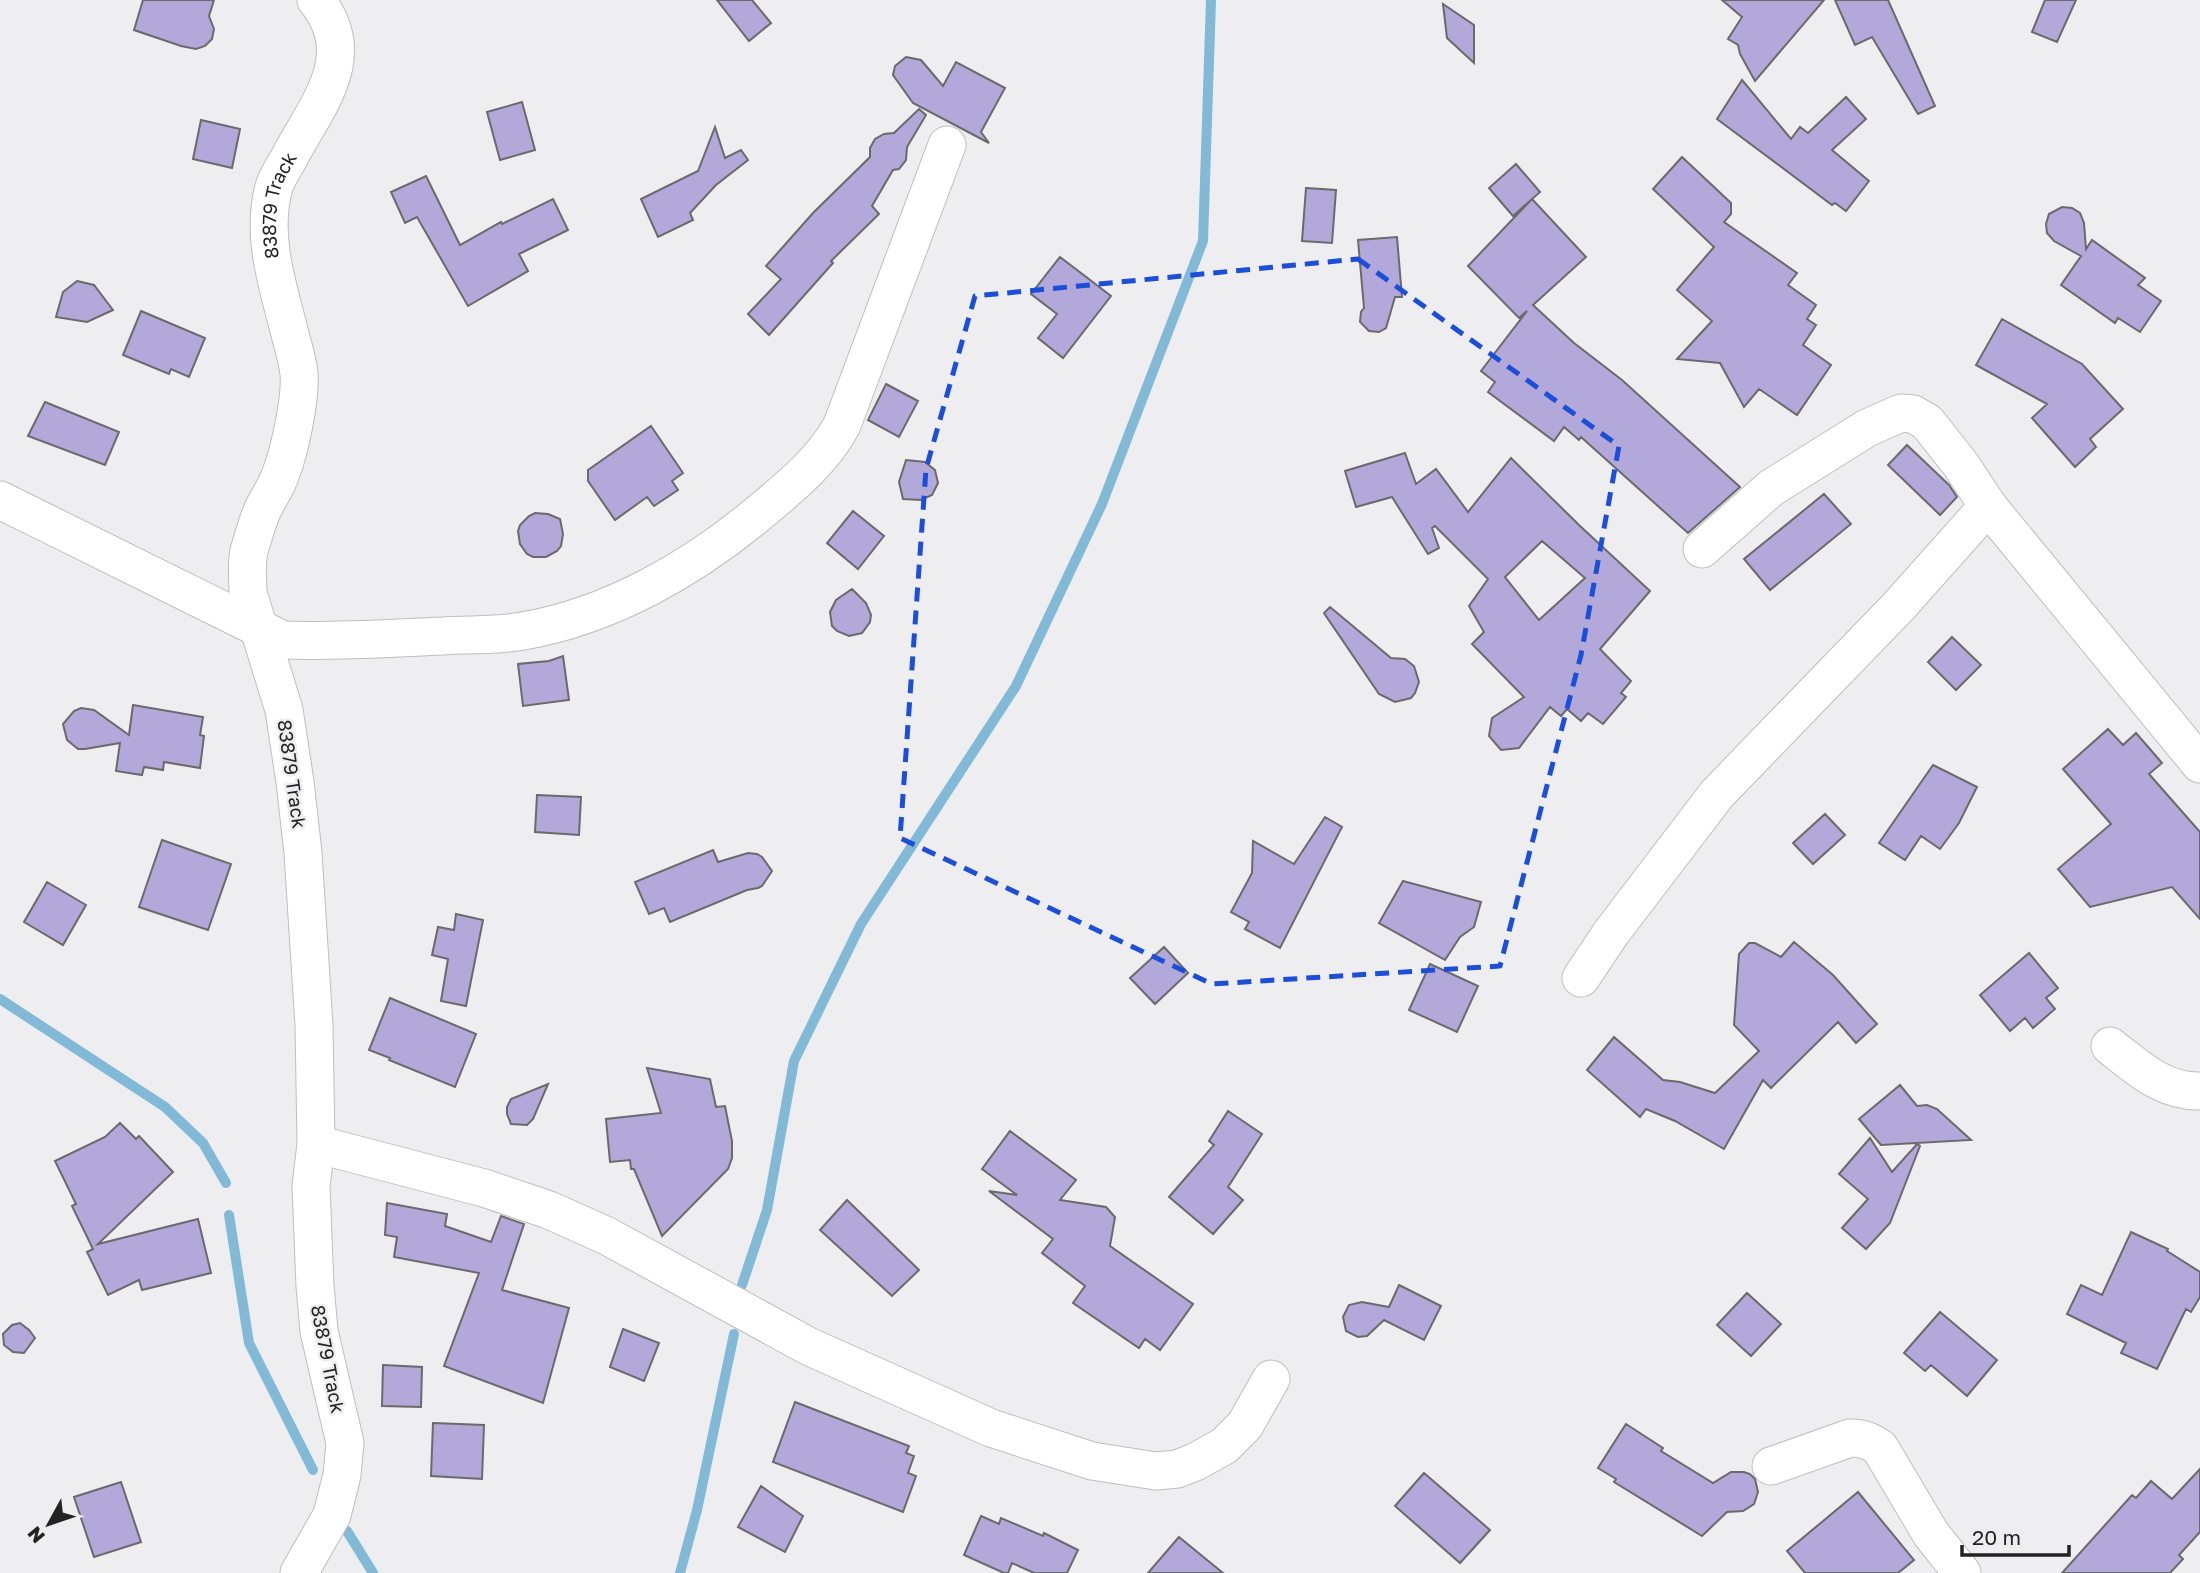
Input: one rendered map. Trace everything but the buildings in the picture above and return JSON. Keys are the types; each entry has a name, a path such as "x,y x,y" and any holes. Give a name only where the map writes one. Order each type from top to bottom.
{"street":[{"name":"83879 Track","path":"299,1573 332,1516 340,1486 345,1443 319,1331 310,1186 316,1144 314,1025 302,841 284,710 263,645 261,628 248,593 249,554 261,512 281,475 290,444 299,375 287,316 273,269 270,209 275,184 325,94 336,58 336,37 328,15 316,0"},
{"path":"0,500 284,640 320,641 522,632 585,615 659,582 729,538 800,479 831,444 842,425 947,145"},
{"path":"1702,549 1771,488 1867,428 1901,413 1913,414 1927,422 1961,465 1988,506 2200,764"},
{"path":"1581,978 1611,933 1717,794 1898,607 1988,506"},
{"path":"2110,1046 2152,1078 2174,1088 2200,1091"},
{"path":"316,1144 484,1188 549,1210 607,1236 808,1346 991,1428 1092,1461 1156,1471 1177,1469 1195,1462 1224,1446 1245,1425 1271,1379"},
{"path":"1771,1466 1850,1438 1863,1437 1880,1448 1931,1534 1962,1573"}],"highlighted area":[{"path":"1358,259 1619,446 1581,655 1500,966 1212,984 900,838 926,469 975,296"}],"waterway":[{"path":"742,1285 767,1210 794,1061 861,924 1016,686 1102,504 1203,241 1211,0"},
{"path":"0,999 165,1107 203,1143 226,1183"},
{"path":"229,1215 249,1343 313,1470"},
{"path":"680,1573 697,1510 734,1334"},
{"path":"347,1531 373,1573"}]}
